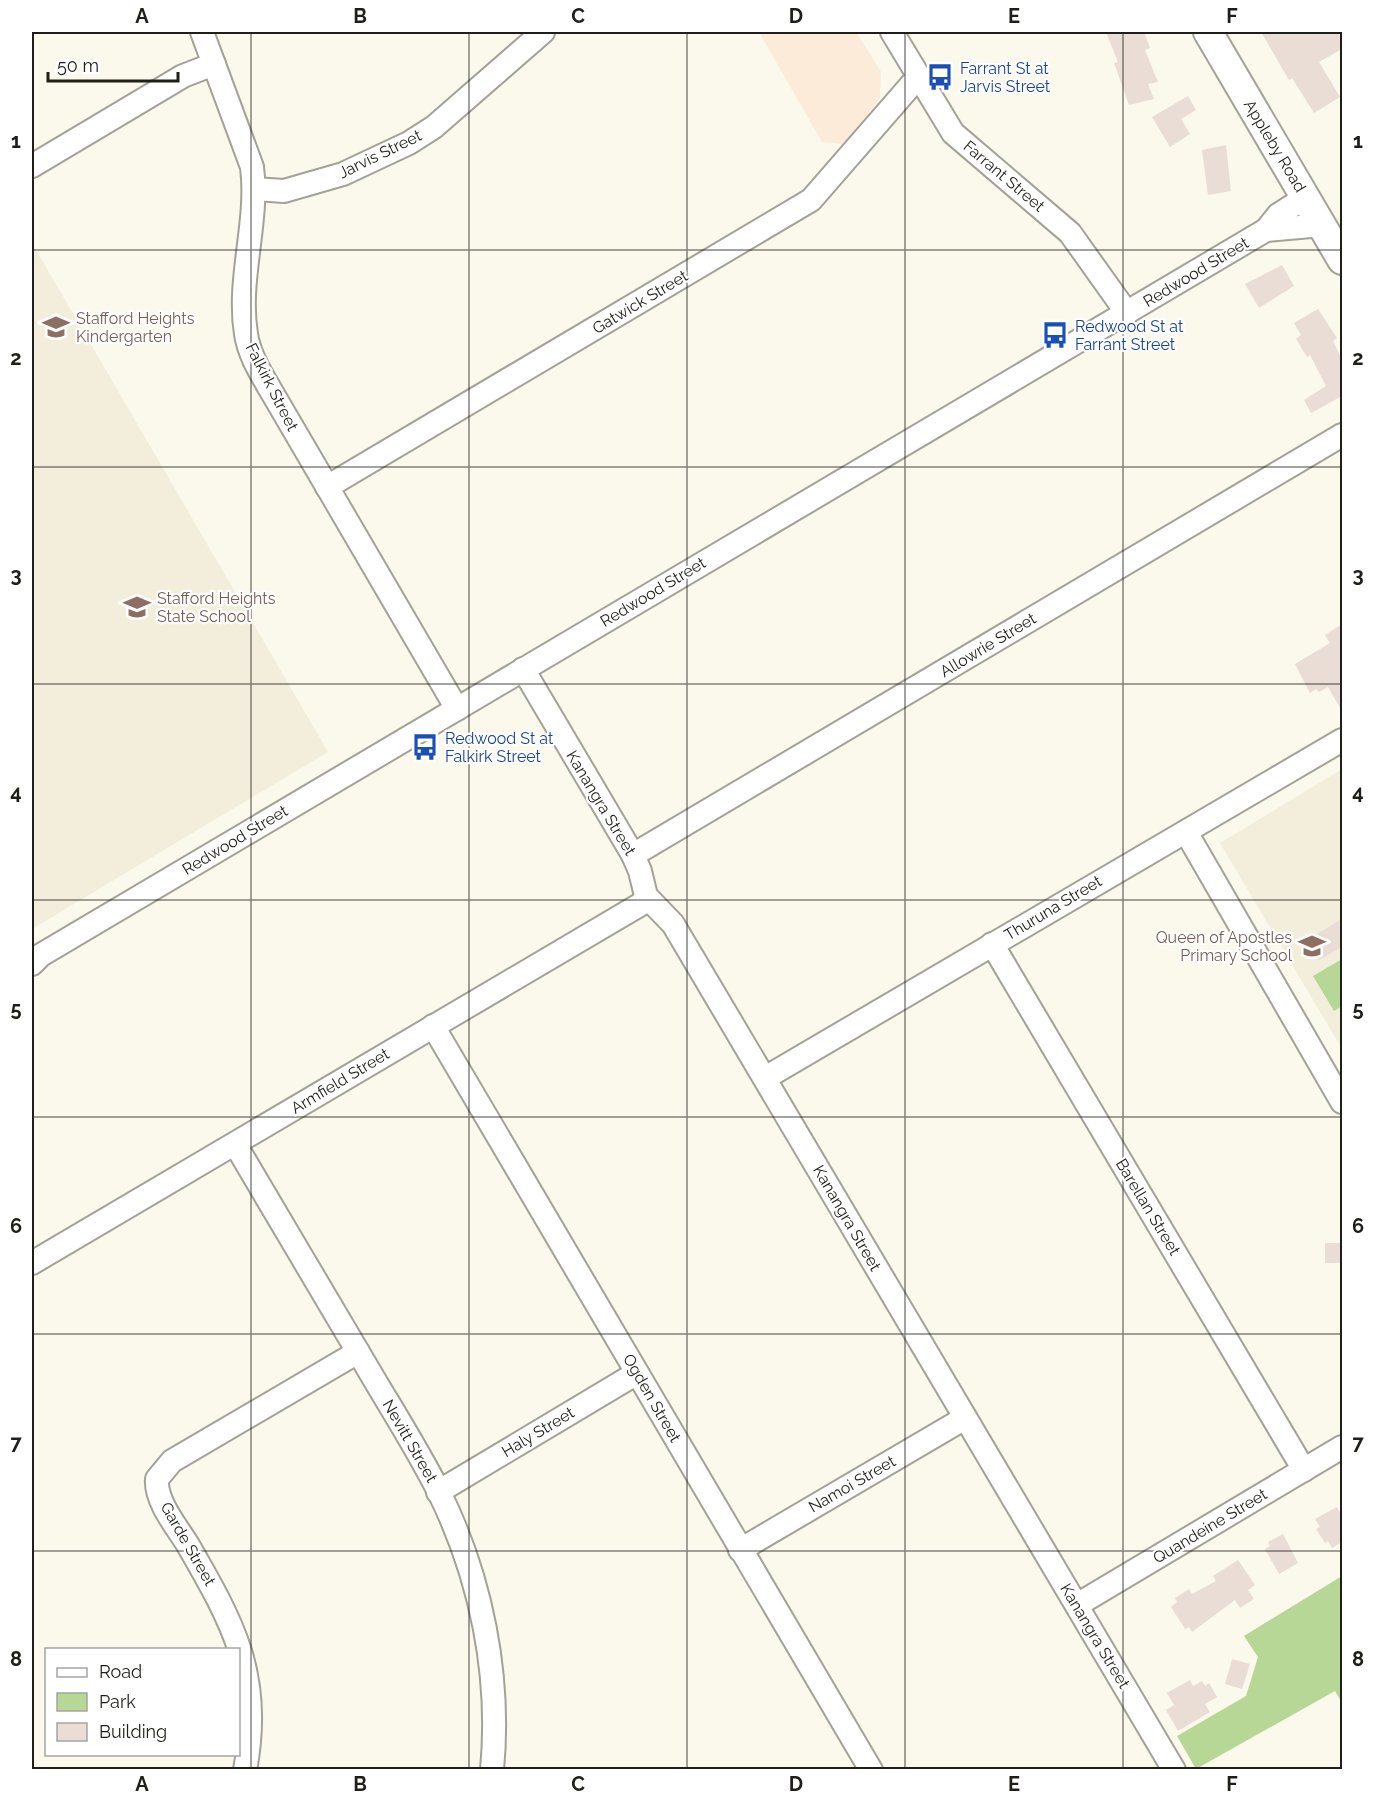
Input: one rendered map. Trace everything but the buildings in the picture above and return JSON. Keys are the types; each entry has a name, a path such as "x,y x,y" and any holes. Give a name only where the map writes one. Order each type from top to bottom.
{"main road":[{"name":"Appleby Road","path":"1209,32 1342,260"}],"street":[{"name":"Falkirk Street","path":"202,32 252,167 254,189 245,312 249,349 457,709"},
{"name":"Jarvis Street","path":"254,189 284,191 343,174 409,143 434,126 543,32"},
{"name":"Farrant Street","path":"892,32 953,133 1070,233 1127,313"},
{"path":"32,166 183,76 214,64"},
{"name":"Gatwick Street","path":"327,487 811,200 918,77"},
{"name":"Redwood Street","path":"35,959 1266,230 1278,214 1306,197"},
{"name":"Redwood Street","path":"1266,230 1323,225"},
{"name":"Allowrie Street","path":"633,855 1342,435"},
{"name":"Kanangra Street","path":"523,669 633,855 648,900 664,912 673,924 1174,1770"},
{"name":"Thuruna Street","path":"765,1078 1342,740"},
{"path":"1186,832 1342,1102"},
{"name":"Armfield Street","path":"32,1263 648,900"},
{"name":"Barellan Street","path":"992,944 1304,1470"},
{"name":"Ogden Street","path":"433,1026 871,1770"},
{"name":"Nevitt Street","path":"235,1144 438,1492 473,1577 486,1631 493,1699 492,1770"},
{"name":"Garde Street","path":"245,1770 250,1711 240,1645 222,1603 163,1501 157,1479 172,1461 358,1352"},
{"name":"Haly Street","path":"438,1492 637,1373"},
{"name":"Namoi Street","path":"740,1550 965,1418"},
{"name":"Quandeine Street","path":"1077,1605 1342,1447"}],"shaded area":[{"path":"759,32 856,32 881,72 880,98 844,144 822,142"},
{"name":"Stafford Heights State School","path":"32,243 328,752 32,929"},
{"name":"Queen of Apostles Primary School","path":"1342,769 1342,1049 1220,843"}],"green space":[{"path":"1342,959 1342,1006 1334,1011 1313,976"},
{"path":"1342,1576 1342,1703 1335,1691 1196,1769 1177,1736 1246,1696 1258,1657 1244,1636"}],"place":[{"name":"Farrant St at Jarvis Street","path":"940,77"},
{"name":"Stafford Heights Kindergarten","path":"56,327"},
{"name":"Redwood St at Farrant Street","path":"1055,335"},
{"name":"Stafford Heights State School","path":"137,607"},
{"name":"Redwood St at Falkirk Street","path":"425,747"},
{"name":"Queen of Apostles Primary School","path":"1312,946"}]}
